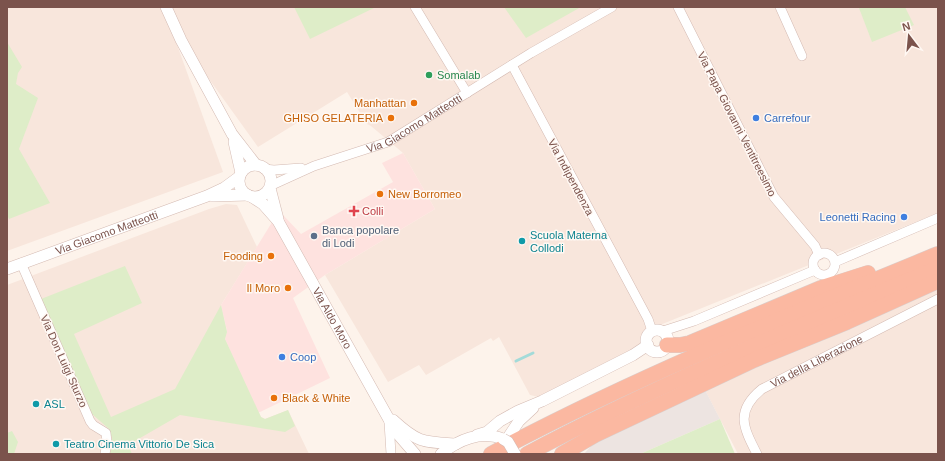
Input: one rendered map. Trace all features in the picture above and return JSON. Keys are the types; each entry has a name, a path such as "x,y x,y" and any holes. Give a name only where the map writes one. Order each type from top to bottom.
{"highway":[{"path":"663,337 680,345 690,343 821,288 856,278 938,246"},
{"path":"491,454 529,434 680,362 938,254"},
{"path":"527,454 566,433 683,377 839,309 938,268"},
{"path":"562,454 595,434 754,360 847,322 938,281"},
{"path":"576,454 595,434"}],"street":[{"path":"166,7 181,40 232,134 269,176 270,187 261,195 250,196 240,187 240,175 232,134"},
{"path":"415,7 467,93"},
{"name":"Via Giacomo Matteotti","path":"270,187 314,166 388,142 578,25 612,7"},
{"name":"Via Papa Giovanni Ventitreesimo","path":"678,7 774,197 815,246 819,255"},
{"path":"780,7 802,56"},
{"name":"Via Indipendenza","path":"512,65 648,319 663,337"},
{"path":"240,175 248,166 260,167"},
{"name":"Via Giacomo Matteotti","path":"260,167 283,170 314,166"},
{"name":"Via Giacomo Matteotti","path":"7,269 207,196 220,190 240,175"},
{"name":"Via Aldo Moro","path":"270,187 278,221"},
{"name":"Via Giacomo Matteotti","path":"207,196 250,196"},
{"name":"Via Aldo Moro","path":"250,196 263,204 278,221 399,437 415,454"},
{"path":"835,262 938,218"},
{"path":"819,255 829,255 835,262 833,270 827,275 822,275 815,270 814,262 819,255"},
{"name":"Via Don Luigi Sturzo","path":"21,263 90,421 93,425 106,433 107,442 105,454"},
{"path":"650,348 647,342 648,336 663,337 694,321 815,270"},
{"name":"Via della Liberazione","path":"757,454 746,434 744,422 747,408 754,395 769,384 937,301"},
{"path":"440,454 456,444 489,431 505,418 633,355 650,348 661,351 663,337"},
{"path":"477,435 488,435 509,443 519,421 542,401"},
{"path":"387,415 391,454"},
{"name":"Via Aldo Moro","path":"387,415 406,432 417,439 432,443 456,444"}],"shaded area":[{"path":"7,7 160,7 176,42 223,172 7,251"},
{"path":"166,7 938,7 938,213 645,331 642,344 539,397 530,395 499,337 493,341 491,338 426,375 419,365 388,382 325,275 435,209 403,153 367,124 347,92 258,147 181,40"},
{"path":"403,153 435,209 325,275 293,298 330,378 258,413 225,339 227,331 221,305 274,219 283,215 301,234 393,182 382,163"},
{"path":"226,204 237,205 257,247 221,305 227,332 225,339 261,417 265,419 288,410 309,454 7,454 7,285 209,209"},
{"path":"938,285 938,454 738,454 704,388"},
{"path":"704,388 720,419 640,454 584,454 599,437"}],"green space":[{"path":"294,7 376,7 310,39"},
{"path":"504,7 581,7 526,38"},
{"path":"905,7 914,25 872,42 859,8"},
{"path":"7,42 22,67 18,73 16,84 38,98 19,149 50,203 9,219 7,215"},
{"path":"125,266 142,303 74,334 111,417 175,389 221,305 227,332 225,339 261,417 265,419 288,410 295,426 285,432 180,415 128,445 132,454 110,454 112,438 109,429 92,414 41,299"},
{"path":"720,419 735,454 640,454"},
{"path":"12,431 18,442 14,454 7,454 7,433"}],"waterway":[{"path":"516,361 533,353"}],"place":[{"name":"Somalab","path":"429,75"},
{"name":"Manhattan","path":"414,103"},
{"name":"GHISO GELATERIA","path":"391,118"},
{"name":"Carrefour","path":"756,118"},
{"name":"New Borromeo","path":"380,194"},
{"name":"Colli","path":"354,211"},
{"name":"Leonetti Racing","path":"904,217"},
{"name":"Banca popolare di Lodi","path":"314,236"},
{"name":"Scuola Materna Collodi","path":"522,241"},
{"name":"Fooding","path":"271,256"},
{"name":"Il Moro","path":"288,288"},
{"name":"Coop","path":"282,357"},
{"name":"Black & White","path":"274,398"},
{"name":"ASL","path":"36,404"},
{"name":"Teatro Cinema Vittorio De Sica","path":"56,444"}]}
